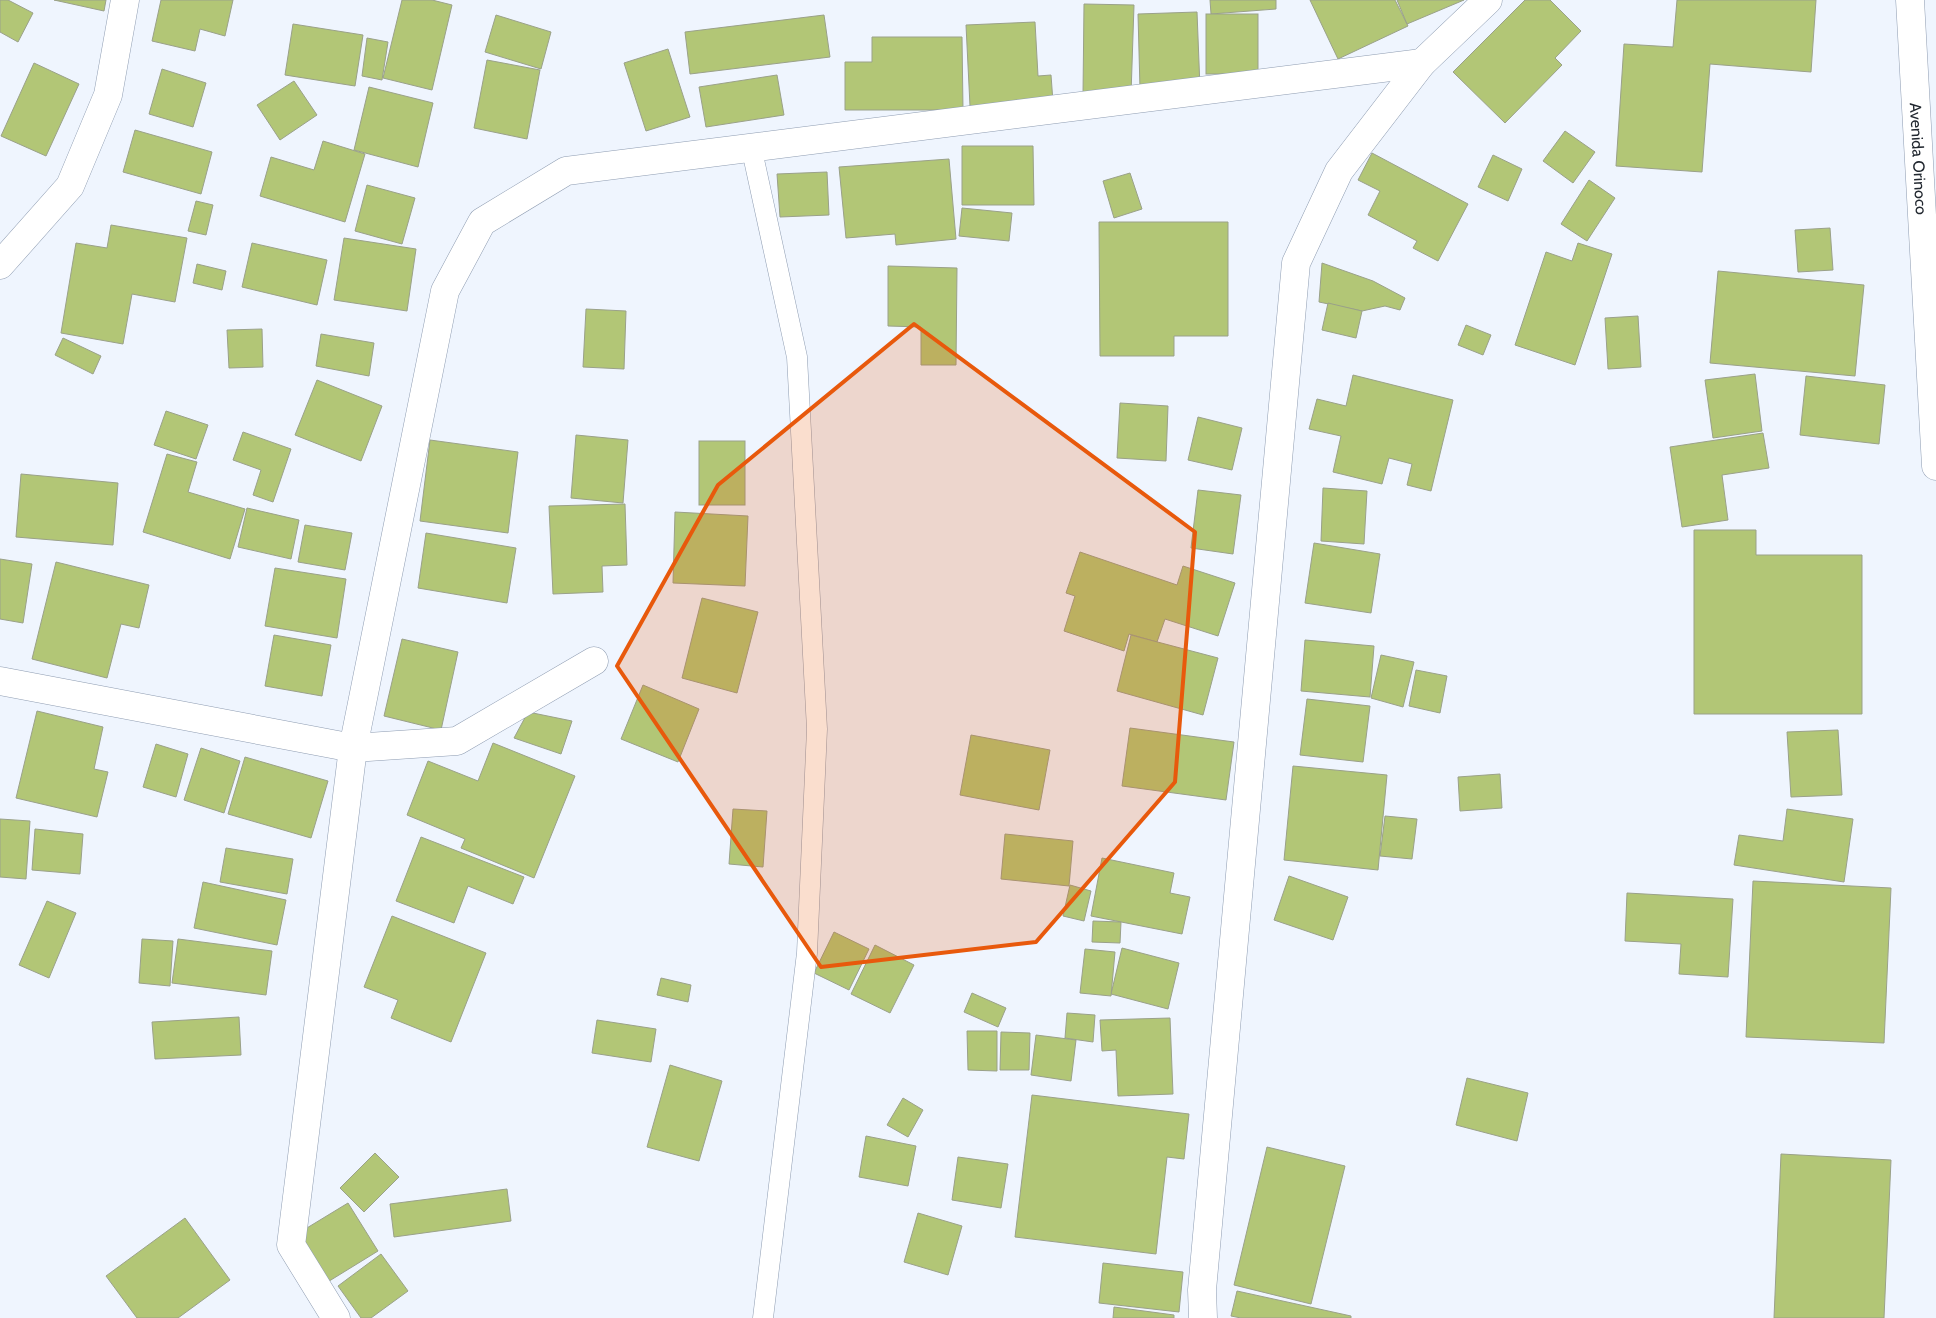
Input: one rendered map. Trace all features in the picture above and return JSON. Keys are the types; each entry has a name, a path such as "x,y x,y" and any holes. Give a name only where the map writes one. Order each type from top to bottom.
{"street":[{"path":"0,265 70,186 108,95 125,0"},
{"path":"1203,1318 1202,1290 1296,263 1339,171 1422,63 1488,0"},
{"name":"Avenida Orinoco","path":"1910,0 1936,466"},
{"path":"336,1318 291,1245 353,748 446,291 482,222 566,171 752,146 1422,63"},
{"path":"0,680 353,748 457,741 594,662"}],"lane":[{"path":"752,146 797,358 816,728 807,953 762,1318"}],"highlighted area":[{"path":"914,324 1195,532 1175,782 1036,942 821,967 617,666 718,485"}],"building":[{"path":"0,0 8,0 33,13 18,42 0,32"},
{"path":"54,0 106,0 104,11"},
{"path":"161,0 233,0 225,36 200,29 195,51 152,41"},
{"path":"402,0 432,0 452,5 432,90 383,78"},
{"path":"1210,0 1276,0 1276,9 1211,14"},
{"path":"1310,0 1395,0 1408,26 1338,59"},
{"path":"1397,0 1464,0 1407,24"},
{"path":"1525,0 1550,0 1581,31 1555,58 1562,65 1505,123 1453,72"},
{"path":"1677,0 1816,0 1811,72 1710,64 1702,172 1616,166 1624,44 1673,47"},
{"path":"1084,4 1134,5 1131,95 1083,94"},
{"path":"1197,12 1200,88 1140,89 1138,14"},
{"path":"1206,14 1258,14 1258,74 1206,74"},
{"path":"496,15 551,32 541,69 485,52"},
{"path":"824,15 830,57 690,74 685,32"},
{"path":"1035,22 1038,76 1051,75 1053,102 970,106 966,25"},
{"path":"293,24 363,35 355,86 285,75"},
{"path":"872,37 962,37 963,110 845,110 845,62 872,62"},
{"path":"367,38 388,42 382,80 362,76"},
{"path":"668,49 690,117 646,131 624,63"},
{"path":"487,60 540,70 527,139 474,128"},
{"path":"34,63 79,84 46,156 1,136"},
{"path":"162,69 206,83 193,127 149,114"},
{"path":"777,75 784,115 706,127 699,87"},
{"path":"294,81 317,115 280,140 257,105"},
{"path":"369,87 433,103 418,167 354,150"},
{"path":"135,130 212,152 201,194 123,172"},
{"path":"1565,131 1595,152 1573,183 1543,161"},
{"path":"323,141 365,154 345,222 260,196 271,157 314,170"},
{"path":"962,146 1033,146 1034,205 962,205"},
{"path":"1372,153 1468,204 1438,261 1413,248 1417,241 1368,215 1380,191 1358,180"},
{"path":"1493,155 1522,169 1508,201 1478,187"},
{"path":"949,159 956,239 896,245 895,234 846,238 839,167"},
{"path":"827,172 829,215 780,217 777,174"},
{"path":"1130,173 1142,209 1114,218 1103,181"},
{"path":"1589,180 1615,198 1587,241 1561,224"},
{"path":"367,185 415,198 402,244 355,231"},
{"path":"196,201 213,205 206,235 188,231"},
{"path":"962,208 1012,213 1009,241 959,236"},
{"path":"1099,222 1228,222 1228,336 1174,336 1174,356 1100,356"},
{"path":"111,225 187,238 175,302 132,294 123,344 61,333 76,243 107,248"},
{"path":"1830,228 1833,270 1798,272 1795,230"},
{"path":"344,238 416,249 407,311 334,300"},
{"path":"252,243 327,260 317,305 242,287"},
{"path":"1578,243 1612,254 1575,365 1515,345 1546,252 1572,261"},
{"path":"1322,263 1373,281 1405,298 1400,310 1385,306 1362,311 1319,302"},
{"path":"197,264 226,271 222,290 193,283"},
{"path":"888,266 957,268 956,365 921,365 921,327 888,326"},
{"path":"1718,271 1864,285 1855,376 1710,363"},
{"path":"1328,303 1362,311 1356,338 1322,330"},
{"path":"586,309 626,311 624,369 583,367"},
{"path":"1638,316 1641,367 1608,369 1605,318"},
{"path":"1466,325 1491,335 1483,355 1458,345"},
{"path":"262,329 263,367 229,368 227,330"},
{"path":"321,334 374,343 369,376 316,366"},
{"path":"63,338 101,356 93,374 55,355"},
{"path":"1755,374 1762,431 1713,438 1705,380"},
{"path":"1353,375 1453,400 1431,491 1407,485 1412,464 1389,458 1382,484 1333,472 1341,436 1309,429 1317,399 1346,406"},
{"path":"1806,376 1885,385 1879,444 1800,435"},
{"path":"317,380 382,406 361,461 295,435"},
{"path":"1120,403 1168,406 1166,461 1117,458"},
{"path":"166,411 208,425 196,459 154,445"},
{"path":"1198,417 1242,428 1232,470 1188,460"},
{"path":"243,432 291,449 273,502 253,495 261,470 233,460"},
{"path":"1763,433 1769,468 1722,475 1728,520 1682,527 1670,447"},
{"path":"576,435 628,440 623,503 571,498"},
{"path":"430,440 518,452 508,533 420,521"},
{"path":"699,441 745,441 745,505 699,505"},
{"path":"167,454 197,462 188,492 245,509 230,559 143,532"},
{"path":"21,474 118,483 113,545 16,537"},
{"path":"1323,488 1367,491 1364,544 1321,541"},
{"path":"1198,490 1241,495 1233,554 1191,548"},
{"path":"625,504 627,565 602,566 603,592 553,594 549,506"},
{"path":"247,508 299,520 291,559 238,547"},
{"path":"675,512 748,516 745,586 673,583"},
{"path":"305,525 352,533 345,570 298,562"},
{"path":"1694,530 1756,530 1756,555 1862,555 1862,714 1694,714"},
{"path":"426,533 516,548 507,603 418,588"},
{"path":"1314,543 1380,554 1371,613 1305,603"},
{"path":"1080,552 1177,585 1183,566 1235,583 1218,636 1165,619 1157,642 1129,634 1124,651 1064,631 1075,596 1066,593"},
{"path":"0,559 32,564 23,623 0,619"},
{"path":"56,562 149,585 139,628 121,624 107,678 32,659"},
{"path":"275,568 346,579 337,638 265,626"},
{"path":"702,598 758,612 737,693 682,678"},
{"path":"274,635 331,645 322,696 265,686"},
{"path":"1131,635 1218,658 1203,715 1117,691"},
{"path":"402,639 458,652 441,730 384,716"},
{"path":"1305,640 1374,646 1370,697 1301,691"},
{"path":"1381,655 1414,662 1403,707 1371,698"},
{"path":"1416,670 1447,676 1440,713 1409,706"},
{"path":"643,685 699,709 678,762 621,739"},
{"path":"1307,699 1370,706 1363,762 1300,755"},
{"path":"37,711 103,727 94,769 108,772 97,817 16,798"},
{"path":"528,712 572,721 561,754 514,738"},
{"path":"1130,728 1234,742 1226,800 1122,786"},
{"path":"1838,730 1842,795 1791,797 1787,732"},
{"path":"971,735 1050,750 1039,810 960,795"},
{"path":"493,743 575,776 534,878 461,848 465,839 407,815 428,761 478,781"},
{"path":"156,744 188,754 176,797 143,787"},
{"path":"201,748 240,761 224,813 184,800"},
{"path":"245,757 328,781 311,838 228,814"},
{"path":"1293,766 1387,775 1378,870 1284,860"},
{"path":"1500,774 1502,808 1460,811 1458,777"},
{"path":"733,809 767,811 763,867 729,864"},
{"path":"1787,809 1853,819 1844,882 1734,865 1739,835 1783,841"},
{"path":"1385,816 1417,819 1412,859 1380,856"},
{"path":"0,819 30,821 26,879 0,877"},
{"path":"35,829 83,834 80,874 32,870"},
{"path":"1005,834 1073,841 1069,886 1001,879"},
{"path":"421,837 524,877 513,904 468,886 454,923 396,901"},
{"path":"226,848 293,859 287,894 220,882"},
{"path":"1102,858 1174,873 1170,893 1190,897 1182,934 1091,916"},
{"path":"1289,876 1348,897 1333,940 1274,920"},
{"path":"1753,881 1891,888 1884,1043 1746,1037"},
{"path":"203,882 286,900 277,945 194,928"},
{"path":"1070,885 1091,891 1084,921 1063,916"},
{"path":"1627,893 1733,899 1728,977 1679,974 1681,944 1625,941"},
{"path":"47,901 76,913 49,978 19,965"},
{"path":"392,916 486,953 451,1042 391,1018 398,1000 364,987"},
{"path":"1093,921 1121,922 1120,943 1092,942"},
{"path":"834,932 869,949 849,990 814,973"},
{"path":"142,939 173,941 170,986 139,983"},
{"path":"178,939 272,951 266,995 172,983"},
{"path":"875,945 914,965 890,1013 851,994"},
{"path":"1122,948 1179,963 1168,1009 1111,994"},
{"path":"1085,949 1115,952 1111,996 1080,993"},
{"path":"661,978 691,985 688,1002 657,995"},
{"path":"972,993 1006,1008 998,1027 964,1012"},
{"path":"1067,1013 1095,1015 1093,1042 1065,1038"},
{"path":"239,1017 241,1055 155,1059 152,1022"},
{"path":"1170,1018 1173,1094 1118,1096 1116,1050 1102,1051 1100,1020"},
{"path":"597,1020 656,1029 651,1062 592,1053"},
{"path":"967,1031 997,1031 997,1071 968,1070"},
{"path":"1001,1032 1030,1033 1029,1070 1000,1070"},
{"path":"1036,1035 1076,1040 1071,1081 1031,1075"},
{"path":"670,1065 722,1081 699,1161 647,1147"},
{"path":"1467,1078 1528,1093 1517,1141 1456,1125"},
{"path":"1032,1095 1189,1114 1184,1159 1167,1157 1156,1254 1015,1237"},
{"path":"903,1098 923,1110 908,1137 887,1125"},
{"path":"866,1136 916,1146 908,1186 859,1177"},
{"path":"1267,1147 1345,1166 1311,1304 1234,1285"},
{"path":"375,1153 399,1177 364,1212 340,1188"},
{"path":"1781,1154 1891,1160 1884,1318 1774,1318"},
{"path":"958,1157 1008,1164 1001,1208 952,1200"},
{"path":"507,1189 511,1221 394,1237 390,1204"},
{"path":"348,1203 378,1251 326,1283 297,1234"},
{"path":"918,1213 962,1226 948,1275 904,1262"},
{"path":"185,1218 230,1280 178,1318 137,1318 106,1276"},
{"path":"381,1254 408,1291 371,1318 361,1318 338,1286"},
{"path":"1103,1263 1183,1272 1179,1312 1099,1303"},
{"path":"1237,1291 1351,1316 1351,1318 1241,1318 1231,1316"},
{"path":"1114,1307 1174,1315 1174,1318 1113,1318"}]}
